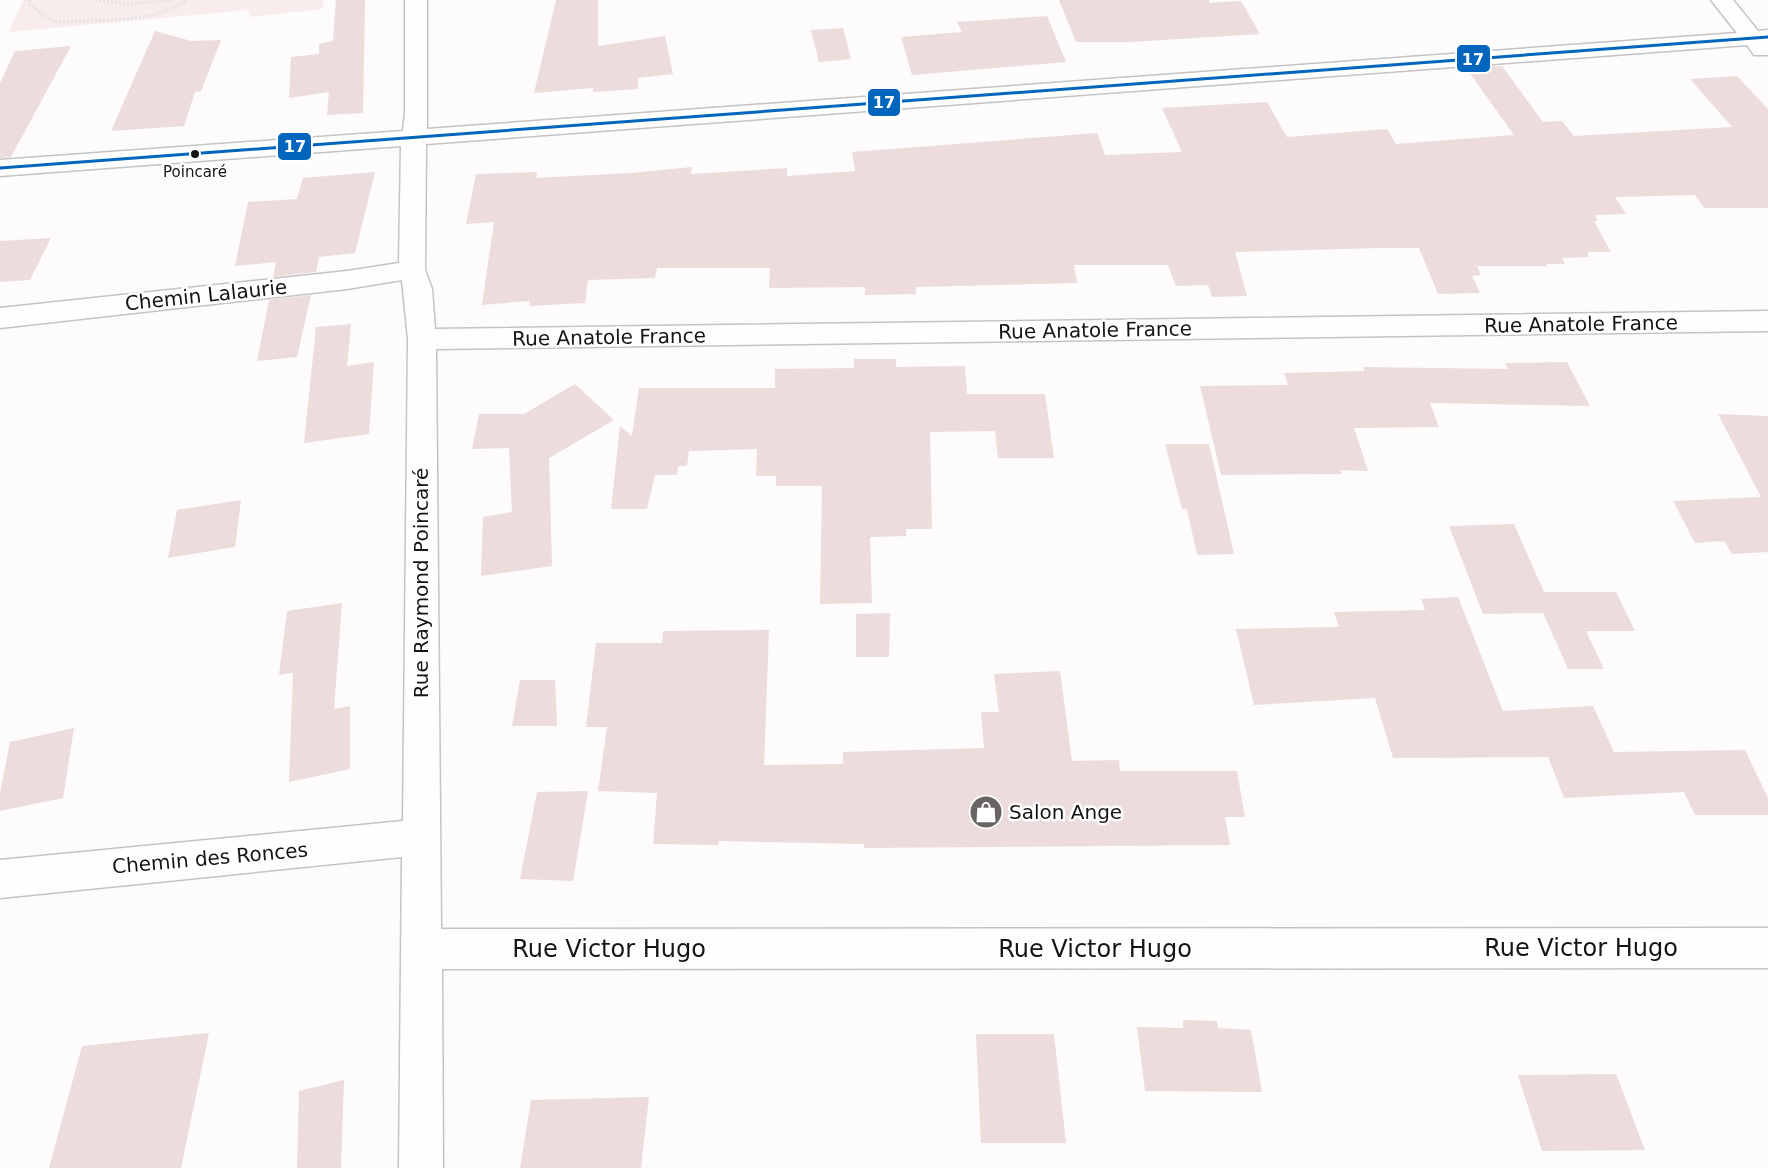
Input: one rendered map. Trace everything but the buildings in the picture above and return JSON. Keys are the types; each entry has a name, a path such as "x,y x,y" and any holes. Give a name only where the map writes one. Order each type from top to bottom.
{"street":[{"name":"Rue Raymond Poincaré","path":"416,0 417,112 412,157 412,270 418,289 422,339 421,1168"},
{"path":"1722,0 1760,37 1768,57"},
{"path":"0,168 1760,37"},
{"name":"Chemin Lalaurie","path":"0,318 336,281 412,270"},
{"name":"Rue Anatole France","path":"422,339 1768,321"},
{"name":"Chemin des Ronces","path":"0,879 420,837"},
{"name":"Rue Victor Hugo","path":"421,949 1768,948"}],"path":[{"path":"30,0 29,4 52,21 62,22 154,16 169,13 187,0"},
{"path":"95,0 129,4 175,0"}],"shaded area":[{"path":"23,0 324,0 322,9 250,17 248,10 9,32"}],"transit line":[{"name":"17","path":"0,168 1768,37"}],"place":[{"name":"Poincaré","path":"195,154"},
{"name":"Salon Ange","path":"986,812"}]}
